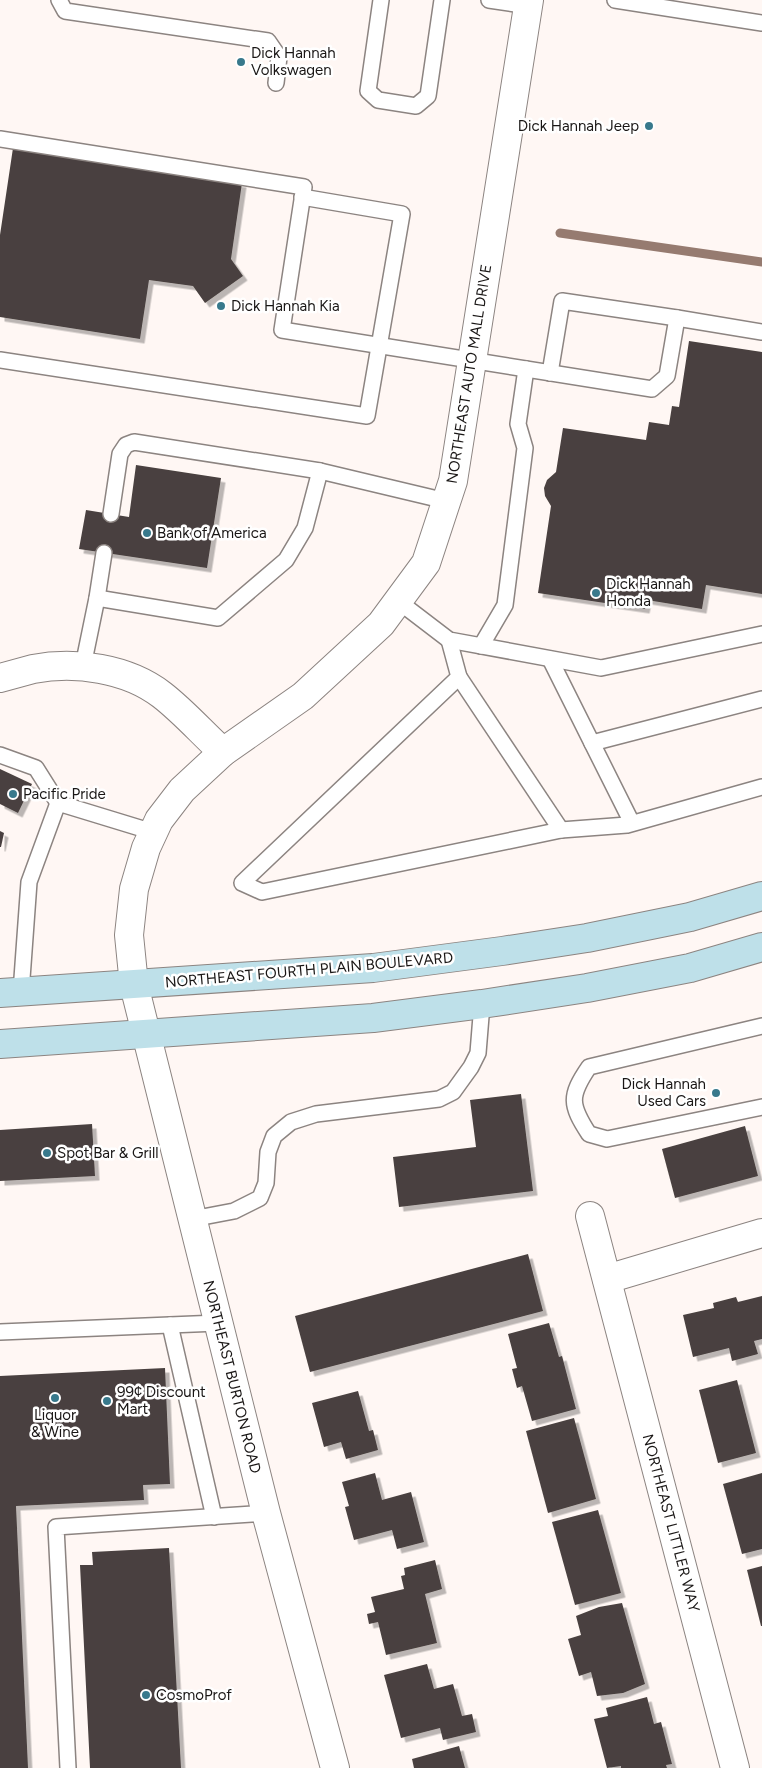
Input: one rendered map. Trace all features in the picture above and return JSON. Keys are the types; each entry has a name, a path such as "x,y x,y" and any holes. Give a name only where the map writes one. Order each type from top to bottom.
{"main road":[{"name":"NORTHEAST FOURTH PLAIN BOULEVARD","path":"10,993 373,968 587,938 690,917 762,896"},
{"path":"0,1044 373,1018 587,988 690,968 762,947"}],"street":[{"name":"NORTHEAST AUTO MALL DRIVE","path":"134,985 129,934 134,888 146,848 159,820 182,790 224,752 303,696 381,624 426,563 453,481 528,3"},
{"path":"0,678 34,669 60,666 83,666 110,672 134,680 161,694 224,752"},
{"name":"NORTHEAST BURTON ROAD","path":"134,985 266,1513 335,1768"},
{"name":"NORTHEAST LITTLER WAY","path":"590,1216 735,1768"},
{"path":"607,1279 762,1233"}],"lane":[{"path":"59,0 65,10 268,41 279,57 276,83"},
{"path":"381,0 368,91 378,100 416,106 428,96 442,0"},
{"path":"489,0 528,3"},
{"path":"614,0 762,23"},
{"path":"0,139 304,187 282,330 652,390 667,376 676,318"},
{"path":"0,360 367,416 402,214 302,197"},
{"path":"550,373 562,301 762,332"},
{"path":"481,646 505,605 525,448 518,424 526,369"},
{"path":"111,514 120,454 126,445 134,442 320,471 446,501"},
{"path":"97,598 218,618 286,560 305,528 320,471"},
{"path":"83,666 104,553"},
{"path":"398,601 449,640 601,668 762,634"},
{"path":"449,640 459,677 561,830"},
{"path":"550,659 632,823"},
{"path":"459,677 242,883 262,892 561,830 627,825 762,787"},
{"path":"592,744 762,699"},
{"path":"0,755 36,768 58,803 153,832"},
{"path":"10,993 29,882 58,803"},
{"path":"192,1218 234,1211 260,1198 266,1184 268,1152 274,1136 291,1122 316,1114 439,1099 453,1092 478,1053 482,1004"},
{"path":"762,1026 589,1067 576,1088 574,1105 579,1119 589,1134 606,1139 762,1107"},
{"path":"0,1332 218,1323"},
{"path":"170,1325 214,1516"},
{"path":"68,1768 56,1527 266,1513"}],"building":[{"path":"13,148 242,183 231,259 243,276 205,303 193,286 149,280 140,339 0,317 0,235"},
{"path":"689,341 762,352 762,594 706,585 702,609 647,600 645,609 538,593 551,506 545,496 544,488 547,480 556,472 563,428 646,440 649,422 669,425 672,406 679,407"},
{"name":"Bank of America","path":"136,465 221,478 207,568 79,549 86,510 129,517"},
{"name":"Pacific Pride","path":"0,769 32,784 18,813 0,804"},
{"path":"0,831 4,833 1,847 0,847"},
{"path":"521,1094 533,1191 399,1207 393,1157 476,1147 470,1100"},
{"name":"Spot Bar & Grill","path":"92,1124 95,1176 0,1181 0,1130"},
{"path":"745,1126 758,1176 675,1198 662,1149"},
{"path":"528,1254 543,1311 310,1372 295,1316"},
{"path":"762,1296 762,1339 754,1341 758,1354 732,1361 729,1348 693,1357 683,1315 714,1308 713,1303 736,1297 738,1302"},
{"path":"549,1323 559,1357 562,1356 576,1409 532,1421 522,1386 517,1388 512,1369 517,1368 508,1334"},
{"path":"165,1368 170,1484 143,1485 144,1500 16,1506 28,1768 0,1768 0,1376"},
{"path":"737,1380 756,1453 718,1463 699,1390"},
{"path":"358,1391 369,1431 373,1430 378,1450 346,1459 341,1442 324,1447 312,1403"},
{"path":"574,1418 596,1499 548,1513 526,1431"},
{"path":"375,1473 382,1500 411,1492 424,1542 397,1549 392,1530 354,1540 345,1507 349,1506 342,1482"},
{"path":"762,1473 762,1549 742,1554 723,1484"},
{"path":"598,1510 621,1593 575,1605 552,1522"},
{"path":"169,1548 181,1768 90,1768 80,1565 93,1565 92,1552"},
{"path":"435,1560 442,1589 425,1594 437,1643 386,1655 378,1622 369,1624 367,1614 375,1612 371,1597 404,1589 401,1576 405,1575 404,1568"},
{"path":"762,1566 762,1626 761,1626 747,1570"},
{"path":"622,1603 645,1684 623,1693 597,1696 591,1672 579,1676 568,1639 581,1635 576,1616 599,1607"},
{"path":"427,1664 434,1689 453,1684 462,1716 472,1714 476,1732 443,1740 440,1728 401,1738 384,1675"},
{"path":"647,1697 654,1724 661,1722 672,1764 666,1765 667,1768 621,1768 621,1766 607,1768 594,1719 608,1716 606,1708"},
{"path":"459,1746 465,1768 414,1768 412,1759"}],"waterway":[{"path":"560,233 762,262"}],"place":[{"name":"Dick Hannah Volkswagen","path":"241,62"},
{"name":"Dick Hannah Jeep","path":"649,126"},
{"name":"Dick Hannah Kia","path":"221,306"},
{"name":"Bank of America","path":"147,533"},
{"name":"Dick Hannah Honda","path":"596,593"},
{"name":"Pacific Pride","path":"13,794"},
{"name":"Dick Hannah Used Cars","path":"716,1093"},
{"name":"Spot Bar & Grill","path":"47,1153"},
{"name":"Liquor & Wine","path":"55,1398"},
{"name":"99¢ Discount Mart","path":"107,1401"},
{"name":"CosmoProf","path":"146,1695"}]}
